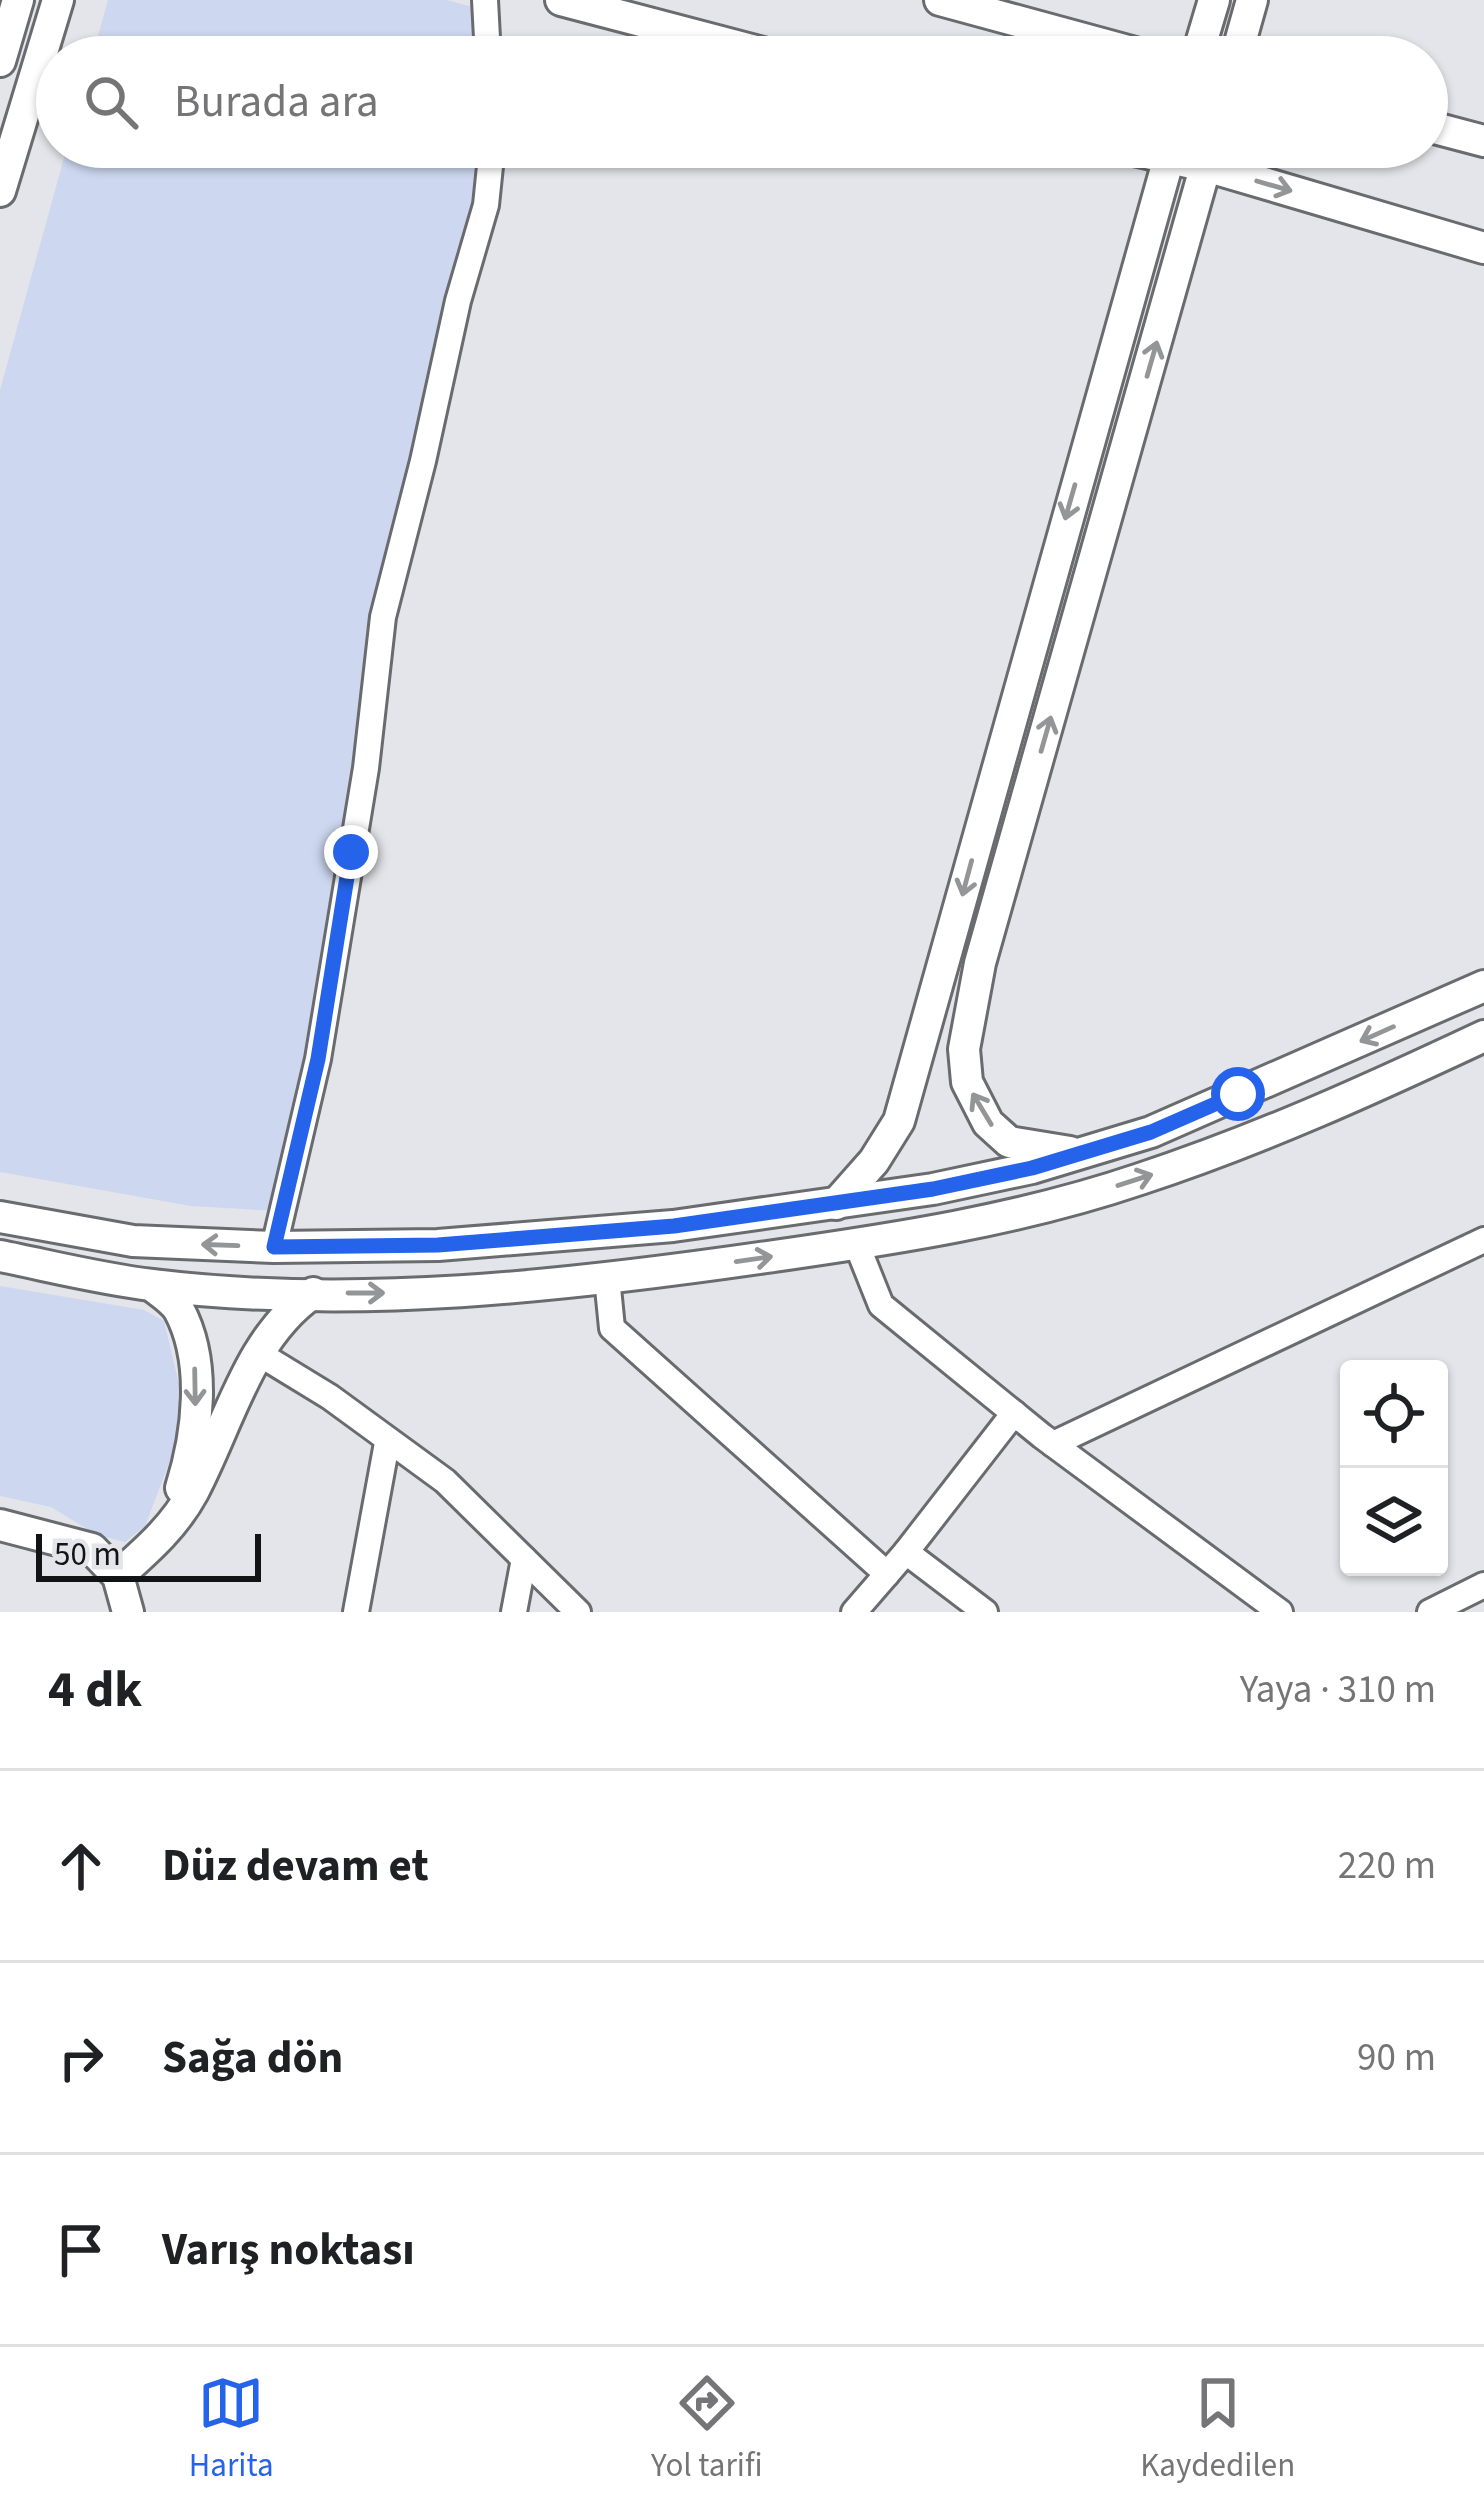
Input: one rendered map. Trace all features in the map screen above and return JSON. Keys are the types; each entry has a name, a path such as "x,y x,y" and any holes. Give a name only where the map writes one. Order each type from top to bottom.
{"street":[{"path":"0,61 18,0"},
{"path":"47,36 58,0"},
{"path":"485,0 487,36"},
{"path":"561,0 698,36"},
{"path":"940,0 1073,36"},
{"path":"1203,36 1214,0"},
{"path":"1242,36 1252,0"},
{"path":"0,190 36,72"},
{"path":"1448,132 1484,141"},
{"path":"274,1247 318,1059 366,768 383,616 458,301 486,205 490,168"},
{"path":"836,1204 874,1161 899,1121 1166,168"},
{"path":"1082,1153 1009,1142 988,1123 967,1082 964,1049 980,963 1205,168"},
{"path":"1244,168 1484,248"},
{"path":"0,1217 133,1241 274,1247 438,1245 674,1226 933,1189 1032,1168 1151,1132 1484,986"},
{"path":"0,1256 151,1285 402,1293 607,1278 909,1238 1139,1180 1310,1117 1484,1036"},
{"path":"1053,1444 1484,1240"},
{"path":"857,1245 881,1305 1053,1444 1280,1612"},
{"path":"607,1278 612,1328 887,1574"},
{"path":"151,1285 178,1307 194,1354 196,1424 166,1534"},
{"path":"118,1576 166,1534 191,1495 258,1353 286,1311 313,1293"},
{"path":"258,1353 330,1397 445,1481 578,1612"},
{"path":"854,1612 1014,1413"},
{"path":"356,1612 387,1443"},
{"path":"0,1525 92,1549 118,1576 128,1612"},
{"path":"906,1552 985,1612"},
{"path":"514,1612 524,1559"},
{"path":"1430,1612 1484,1586"}],"shaded area":[{"path":"108,0 447,0 476,8 478,36 98,36"},
{"path":"61,168 482,168 277,1211 191,1206 0,1172 0,390"},
{"path":"0,1286 144,1310 164,1321 184,1405 171,1458 145,1526 125,1542 97,1535 51,1507 0,1496"}],"route":[{"path":"351,852 318,1059 274,1247 438,1245 674,1226 933,1189 1032,1168 1151,1132 1238,1094"}]}
